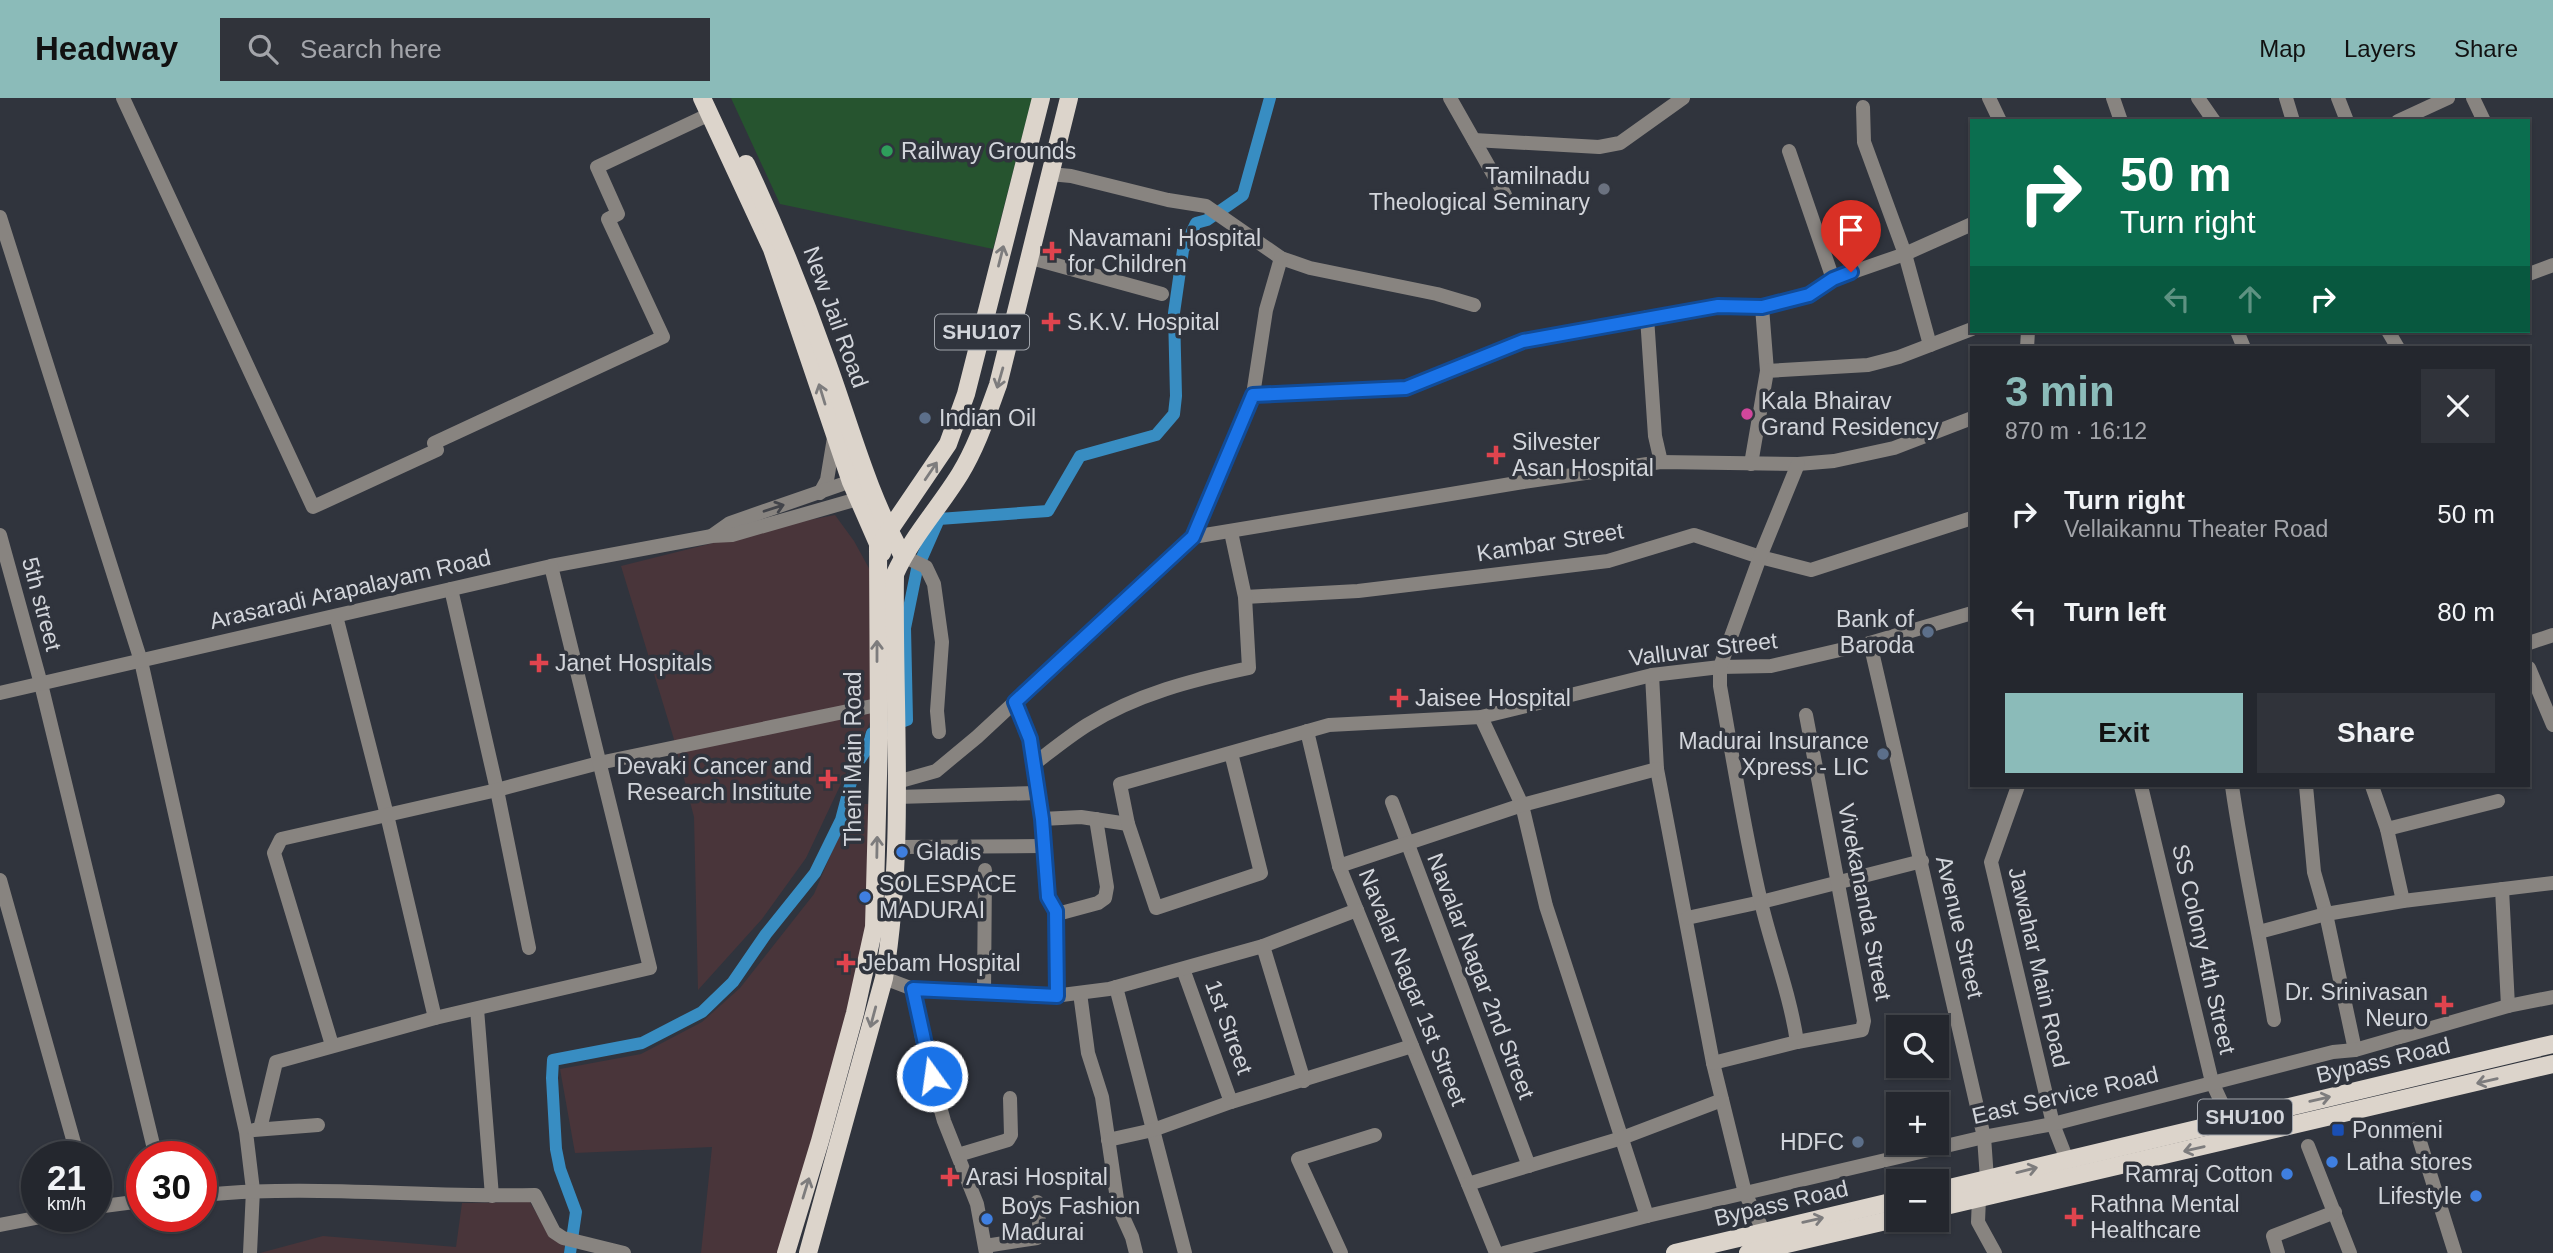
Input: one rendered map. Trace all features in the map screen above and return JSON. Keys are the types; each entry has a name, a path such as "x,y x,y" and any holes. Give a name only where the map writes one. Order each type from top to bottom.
{"main road":[{"name":"SHU107","path":"877,547 948,444 959,414 1041,98"},
{"name":"SHU107","path":"915,562 933,515 975,448 998,385 1069,98"},
{"name":"New Jail Road","path":"709,103 772,249 835,436 858,479"},
{"name":"New Jail Road","path":"709,103 782,240 827,361 858,479"},
{"path":"994,283 1022,291"},
{"path":"959,414 984,425"},
{"path":"858,479 888,530 915,562 895,574 877,547 867,522 870,500"},
{"path":"870,500 897,504 912,498"},
{"name":"Theni Main Road","path":"808,1253 884,978 890,941 897,790 886,718 877,547"},
{"name":"Theni Main Road","path":"786,1253 824,1128 874,927 878,738 886,718 895,574"},
{"name":"Bypass Road","path":"1949,1188 2553,1044"},
{"name":"Bypass Road","path":"1949,1205 2553,1064"},
{"name":"Bypass Road","path":"1748,1253 1886,1204"},
{"name":"Bypass Road","path":"1675,1253 1767,1245 1886,1221"}],"street":[{"path":"123,98 313,507 437,450 434,443 663,337 608,219 618,214 597,167 709,103"},
{"path":"1450,98 1505,195"},
{"path":"1474,140 1599,147 1620,143 1683,98"},
{"path":"1989,98 1999,119"},
{"path":"2113,98 2120,119"},
{"path":"2198,98 2213,119"},
{"path":"2286,98 2292,119"},
{"path":"2338,98 2346,119"},
{"path":"2402,119 2448,98"},
{"path":"2473,98 2483,119"},
{"path":"1863,107 1864,142 1905,254 1930,345"},
{"path":"1789,151 1833,279"},
{"path":"1050,174 1071,176 1168,200 1206,206 1281,258 1310,268 1474,305"},
{"path":"0,217 141,661 253,1130 250,1253"},
{"path":"1253,395 1406,388 1523,341 1718,306 1762,307 1809,295 1833,279 1905,254 1970,225"},
{"path":"1031,258 1162,294"},
{"path":"897,790 936,771 1015,702 1193,537 1253,395 1266,310 1281,258"},
{"path":"2530,274 2553,265"},
{"path":"1751,464 1767,371 1762,307"},
{"path":"1647,317 1655,436 1661,462"},
{"path":"1767,371 1868,365 1970,330"},
{"path":"1193,537 1661,462 1798,464 1834,461 1894,447 1970,419"},
{"path":"820,493 827,480 835,436"},
{"path":"1797,1042 1761,902 1720,687 1720,667 1760,557 1798,464"},
{"name":"Arasaradi Arapalayam Road","path":"712,536 730,523 858,479"},
{"name":"Arasaradi Arapalayam Road","path":"0,693 551,566 712,536 732,535 835,505 870,500"},
{"path":"835,505 848,508 867,522"},
{"name":"Kambar Street","path":"1245,597 1358,591 1608,561 1694,536 1811,570 1970,519"},
{"path":"1034,764 1086,726 1142,697 1191,680 1249,668 1245,597 1231,532"},
{"name":"5th street","path":"0,535 41,684 152,1141"},
{"path":"915,562 934,584 942,642 937,711 939,732"},
{"path":"253,1130 276,1062 435,1018 650,968 551,566"},
{"path":"451,589 497,790 529,948"},
{"name":"Valluvar Street","path":"1128,824 1120,784 1329,725 1481,717 1652,674 1720,667 1771,666 1870,643 1970,614"},
{"path":"336,616 435,1018"},
{"path":"2530,643 2553,635"},
{"name":"Avenue Street","path":"1870,643 1984,1137 1987,1179 1979,1198 1978,1222 1995,1253"},
{"path":"2530,670 2553,725"},
{"path":"1652,674 1657,769 1713,1063 1745,1193 1767,1245"},
{"path":"1015,702 1030,739 1042,819 1048,897 1056,911 1057,996"},
{"name":"Vivekananda Street","path":"1713,1063 1797,1042 1862,1030 1864,1021 1807,715"},
{"path":"1481,717 1522,805 1546,906 1647,1216"},
{"path":"332,1045 274,853 281,839 497,790 599,763 886,718"},
{"name":"Navalar Nagar 1st Street","path":"1307,731 1339,866 1496,1253"},
{"path":"1042,819 1081,817 1128,824 1156,908 1261,873 1231,753"},
{"path":"1339,866 1522,805 1657,769"},
{"name":"Jawahar Main Road","path":"2018,787 1991,862 2053,1124 2067,1160"},
{"name":"SS Colony 4th Street","path":"2141,787 2212,1082 2230,1121"},
{"path":"2232,787 2242,858 2259,932 2274,1020"},
{"path":"2305,787 2314,872 2326,914 2355,1050"},
{"path":"2372,787 2387,829 2403,901"},
{"path":"897,790 1038,793"},
{"path":"2387,829 2498,801"},
{"name":"Navalar Nagar 2nd Street","path":"1392,802 1529,1166"},
{"path":"1056,911 1061,913 1098,903 1105,898 1107,887 1096,819"},
{"path":"896,847 1043,846"},
{"path":"1687,918 1922,861"},
{"path":"984,993 985,870"},
{"path":"0,880 73,1141"},
{"path":"2259,932 2326,914 2403,901 2553,883"},
{"path":"2502,889 2508,1006"},
{"path":"884,978 913,989 984,993 1057,996 1116,988 1263,947 1357,910"},
{"path":"1263,947 1304,1080"},
{"name":"1st Street","path":"1183,969 1231,1101"},
{"path":"1116,988 1185,1253"},
{"path":"913,989 925,1054 944,1121 977,1204 986,1249 1037,1238 1040,1233 1037,1202"},
{"path":"1080,993 1088,1053 1102,1097 1118,1206 1136,1253"},
{"name":"East Service Road","path":"1504,1253 1647,1216 1984,1137 2053,1124 2333,1052 2355,1050 2508,1006 2553,997"},
{"path":"477,1009 492,1196"},
{"path":"1108,1140 1153,1130 1231,1101 1412,1046"},
{"path":"958,1155 1008,1140 1011,1135 1010,1098"},
{"path":"1468,1184 1622,1138 1721,1100"},
{"path":"253,1130 318,1125"},
{"path":"2416,1129 2455,1253"},
{"path":"1341,1253 1298,1158 1375,1135"},
{"path":"2308,1146 2350,1253"},
{"path":"217,1193 253,1190 535,1195 554,1232 563,1238 624,1253"},
{"path":"2278,1253 2273,1236 2334,1212"},
{"path":"0,1226 21,1221"}],"shaded area":[{"path":"835,515 854,541 871,572 871,720 806,858 762,919 698,990 694,817 673,736 621,566"},
{"path":"852,804 874,804 871,922 781,1253 701,1253 712,1147 575,1153 560,1069 641,1054 702,1022 740,988 814,894"},
{"path":"530,1202 549,1235 565,1246 564,1253 260,1253 323,1236 456,1247 462,1203"}],"green space":[{"name":"Railway Grounds","path":"731,98 1032,98 993,249 780,204"}],"waterway":[{"path":"570,1253 576,1212 560,1169 556,1149 553,1060 642,1043 702,1012 733,982 766,934 815,873 841,820 855,767 868,747 872,733 907,720 905,628 917,569 939,519 1048,511 1080,456 1156,435 1174,414 1174,313 1183,250 1196,223 1207,220 1243,195 1270,98"}],"place":[{"name":"Railway Grounds","path":"887,151"},
{"name":"Tamilnadu Theological Seminary","path":"1604,189"},
{"name":"Navamani Hospital for Children","path":"1052,251"},
{"name":"S.K.V. Hospital","path":"1051,322"},
{"name":"Kala Bhairav Grand Residency","path":"1747,414"},
{"name":"Indian Oil","path":"925,418"},
{"name":"Silvester Asan Hospital","path":"1496,455"},
{"name":"Bank of Baroda","path":"1928,632"},
{"name":"Janet Hospitals","path":"539,663"},
{"name":"Jaisee Hospital","path":"1399,698"},
{"name":"Madurai Insurance Xpress - LIC","path":"1883,754"},
{"name":"Devaki Cancer and Research Institute","path":"828,779"},
{"name":"Gladis","path":"902,852"},
{"name":"SOLESPACE MADURAI","path":"865,897"},
{"name":"Jebam Hospital","path":"846,963"},
{"name":"Dr. Srinivasan Neuro","path":"2444,1005"},
{"name":"Ponmeni","path":"2338,1130"},
{"name":"HDFC","path":"1858,1142"},
{"name":"Latha stores","path":"2332,1162"},
{"name":"Ramraj Cotton","path":"2287,1174"},
{"name":"Arasi Hospital","path":"950,1177"},
{"name":"Lifestyle","path":"2476,1196"},
{"name":"Rathna Mental Healthcare","path":"2074,1217"},
{"name":"Boys Fashion Madurai","path":"987,1219"}],"route":[{"path":"932,1076 925,1054 913,989 1057,996 1056,911 1048,897 1042,819 1030,739 1015,702 1193,537 1253,395 1406,388 1523,341 1718,306 1762,307 1809,295 1833,279 1851,272"}]}
